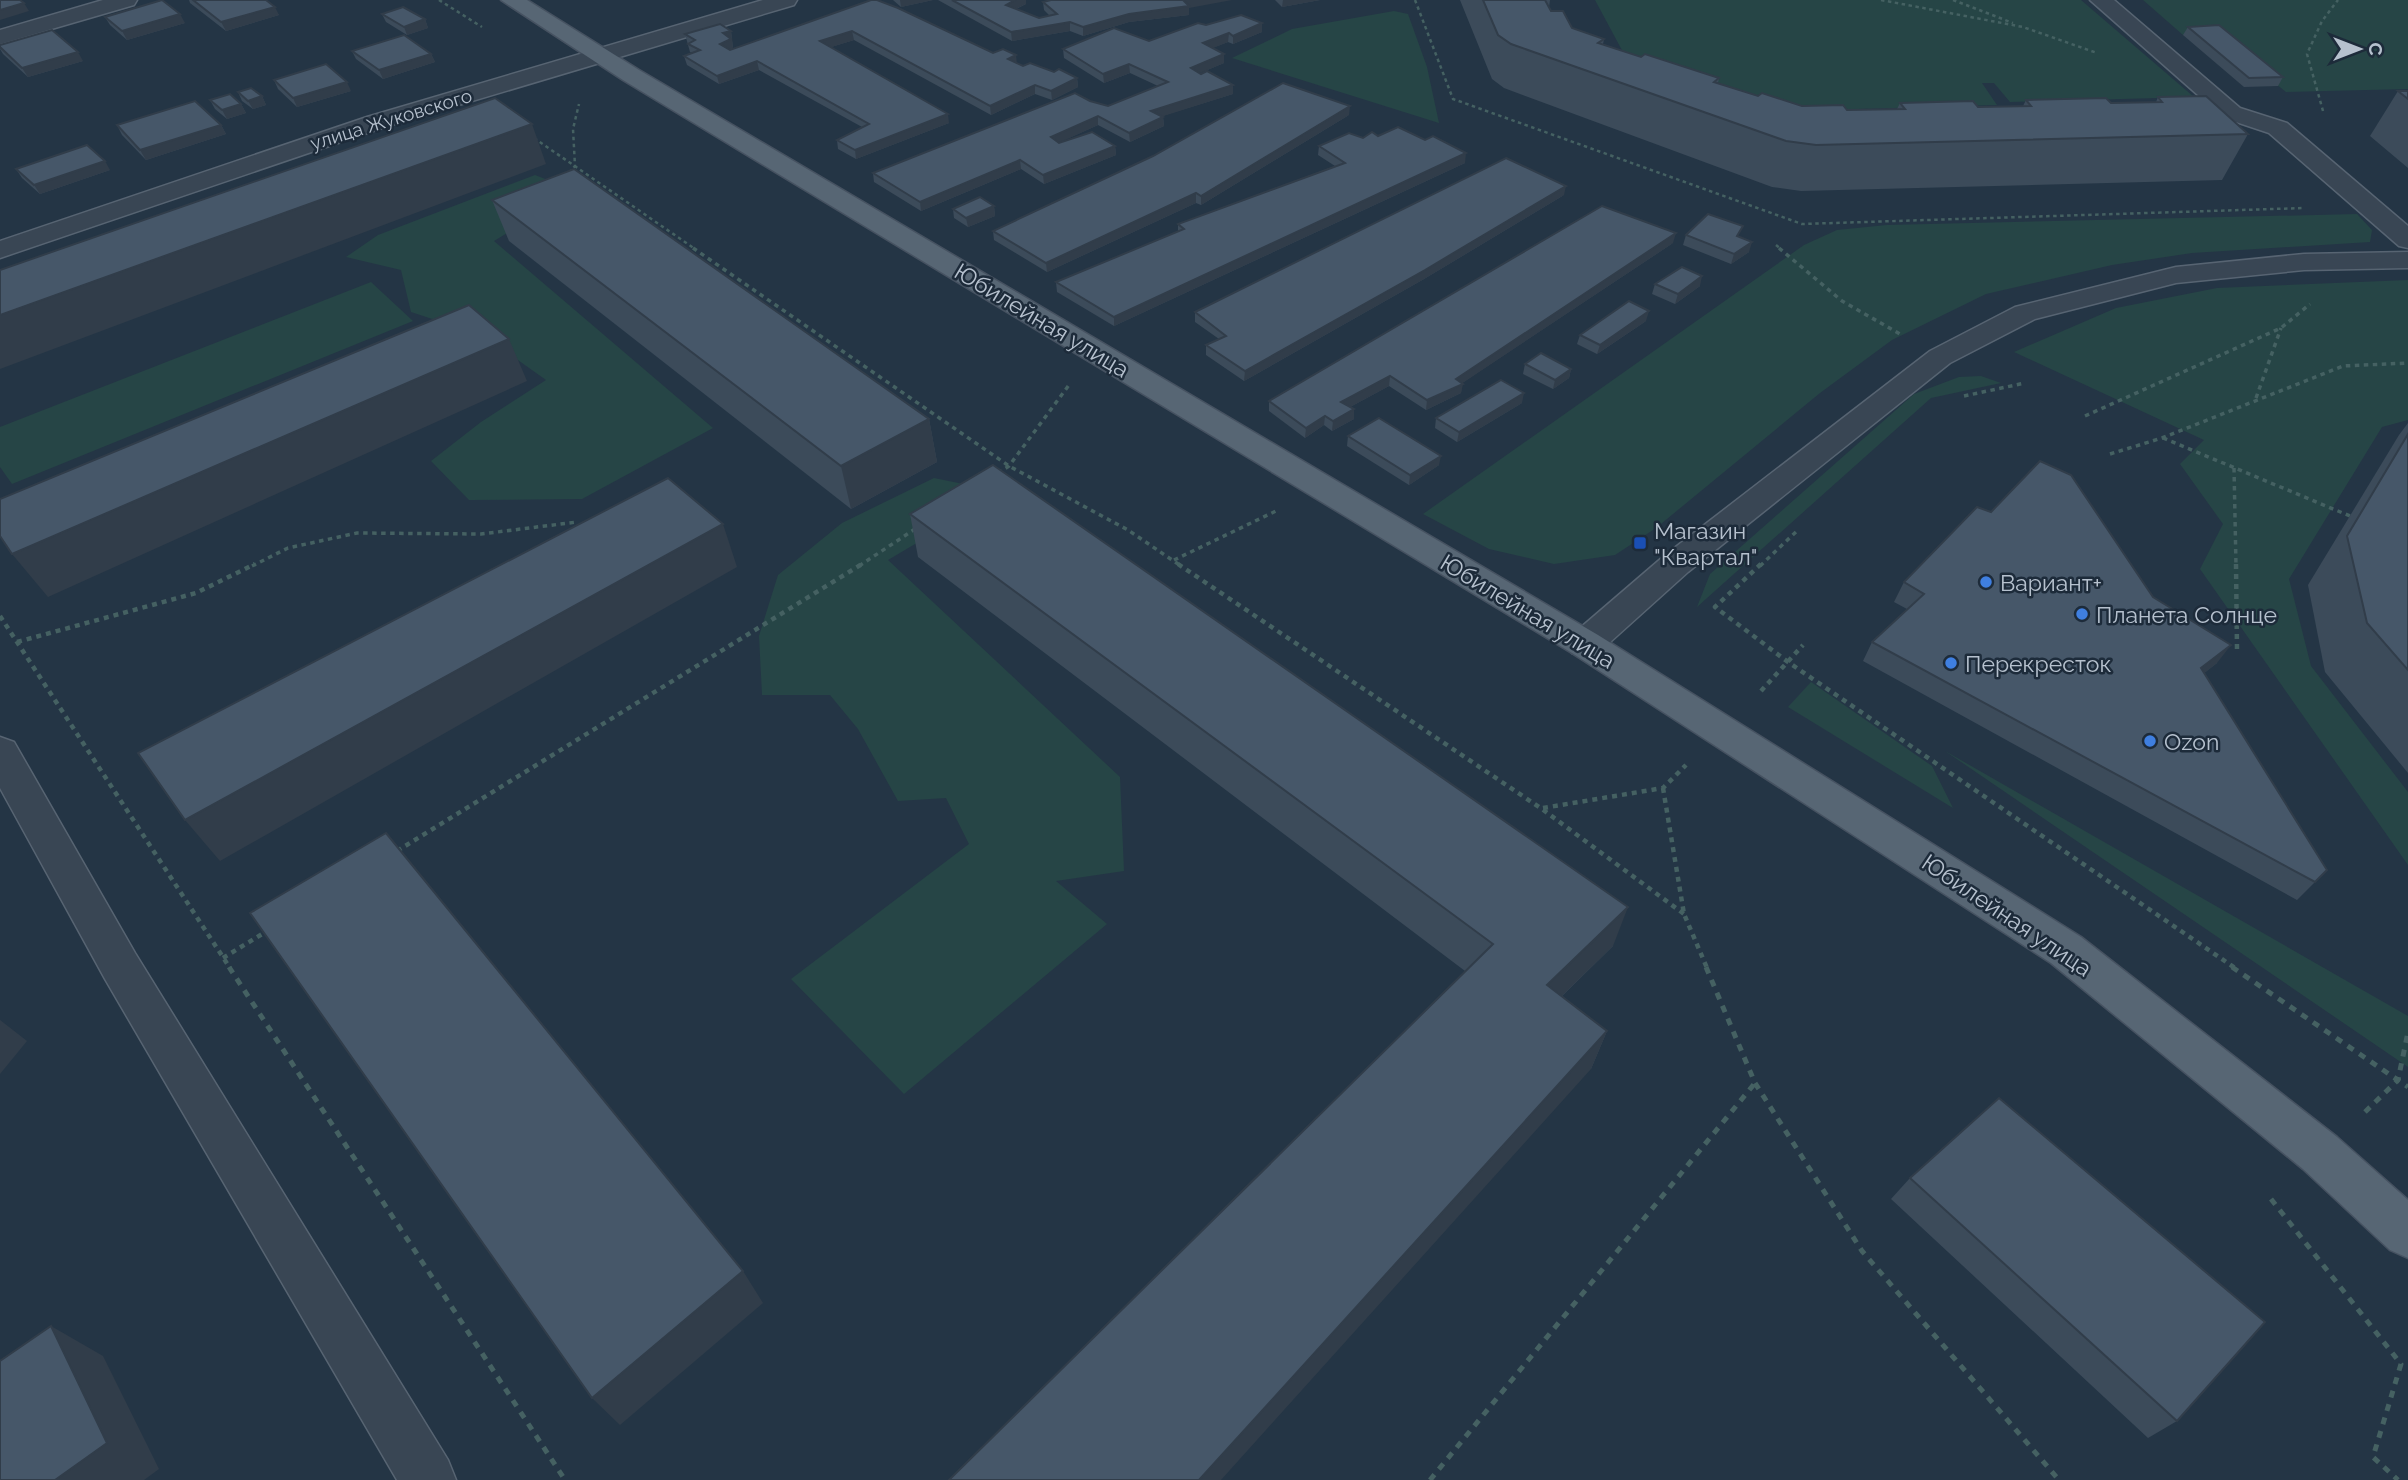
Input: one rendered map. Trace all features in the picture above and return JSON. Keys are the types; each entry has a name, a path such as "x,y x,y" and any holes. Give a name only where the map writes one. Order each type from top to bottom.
{"main road":[{"name":"Юбилейная улица","path":"512,0 601,57 1585,644 2066,950 2320,1153 2408,1233"}],"street":[{"path":"0,37 126,0"},
{"name":"улица Жуковского","path":"0,250 376,122 786,0"},
{"path":"2101,0 2232,113 2278,128 2408,240"},
{"path":"1585,644 1676,564 1940,357 2025,313 2176,275 2229,267 2408,260"},
{"path":"0,752 120,966 428,1480"}],"path":[{"path":"1415,0 1453,99 1802,224 2369,206"},
{"path":"1881,0 2023,27"},
{"path":"1953,0 2102,55"},
{"path":"2323,112 2307,54 2322,21 2338,0"},
{"path":"568,175 575,166 573,129 579,103"},
{"path":"534,137 1009,466 1128,530 1542,809 1685,914"},
{"path":"1776,245 1842,301 1940,357"},
{"path":"2085,416 2281,328 2322,293 2304,262"},
{"path":"2255,399 2281,328"},
{"path":"998,474 1009,466 1079,372 1098,353"},
{"path":"2110,454 2162,438 2343,366 2408,363"},
{"path":"1962,397 2025,383"},
{"path":"2162,438 2350,516"},
{"path":"2234,468 2237,649"},
{"path":"1174,561 1325,488"},
{"path":"18,642 197,593 288,548 357,533 481,534 577,522"},
{"path":"1806,523 1715,607 1788,662 2408,1087"},
{"path":"389,856 839,579 918,527"},
{"path":"0,616 565,1480"},
{"path":"1761,691 1803,645"},
{"path":"1542,809 1663,788 1686,765"},
{"path":"1663,788 1685,914 1755,1083 1862,1251 2059,1480"},
{"path":"223,958 271,929"},
{"path":"2365,1112 2398,1080 2408,1032"},
{"path":"1430,1480 1755,1083"},
{"path":"2271,1199 2401,1364 2373,1457 2398,1480"}],"green space":[{"path":"1595,0 2081,0 2194,97 2010,102 1994,83 1982,83 1997,105 1859,109 1813,115 1624,54"},
{"path":"2143,0 2408,0 2408,89 2286,92 2214,34 2183,35"},
{"path":"1394,11 1408,14 1427,67 1439,123 1232,58 1292,29"},
{"path":"535,175 576,191 494,241 713,428 582,499 469,500 431,461 481,422 546,380 484,336 411,312 401,270 346,257 378,235"},
{"path":"2357,214 2372,230 2370,242 2192,253 2112,265 1986,294 1892,340 1820,393 1656,528 1615,555 1554,564 1489,549 1423,514 1804,245 1837,230 1887,225"},
{"path":"2408,280 2408,420 2382,427 2289,579 2311,666 2408,792 2408,865 2200,569 2223,524 2180,464 2204,440 2014,352 2116,308 2217,288"},
{"path":"371,282 413,321 12,484 0,467 0,427"},
{"path":"1981,376 2001,383 1931,398 1697,607 1710,574 1914,394 1959,377"},
{"path":"934,478 983,488 964,515 888,560 1120,777 1124,871 1056,881 1107,924 904,1094 791,979 969,844 946,798 898,801 858,729 830,695 762,695 759,636 778,575 842,523"},
{"path":"1811,682 1932,766 1953,808 1788,707"},
{"path":"1945,751 2408,1016 2408,1067"}],"building":[{"path":"0,0 20,0 24,3 0,10"},
{"path":"162,0 180,14 122,31 105,17"},
{"path":"193,0 266,0 275,7 221,22"},
{"path":"871,0 898,8 993,53 1003,49 1016,55 1008,59 1023,66 1030,63 1054,72 1059,69 1077,78 1051,91 1035,85 990,106 852,31 820,41 948,114 855,150 837,140 869,124 757,61 717,76 684,56 700,50 688,44 695,40 685,34 720,24 731,31 723,33 731,39 720,44 730,50"},
{"path":"952,0 1015,0 1006,5 1039,18 1057,14 1043,2 1051,0 1183,0 1189,6 1129,14 1083,27 1070,22 1011,32"},
{"path":"1483,0 1545,0 1551,11 1563,11 1572,28 1604,39 1598,43 1641,57 1645,54 1719,78 1714,82 1758,96 1762,93 1802,106 1843,105 1847,110 1905,109 1900,103 1973,101 1978,107 2031,106 2026,100 2106,98 2111,103 2162,102 2158,97 2206,96 2248,134 1816,145 1786,141 1511,44 1498,35"},
{"path":"403,7 425,19 404,27 382,14"},
{"path":"1241,15 1262,23 1233,36 1229,33 1203,43 1224,54 1191,68 1201,74 1207,71 1233,85 1151,111 1163,117 1129,133 1098,116 1051,137 1059,143 1092,132 1115,146 1043,175 1020,160 920,202 873,173 1075,93 1108,106 1168,82 1129,64 1103,74 1063,49 1114,28 1149,41 1198,23 1206,25"},
{"path":"2219,25 2283,77 2249,78 2188,27"},
{"path":"52,30 78,52 22,68 0,47 0,45"},
{"path":"404,35 431,54 379,70 352,51"},
{"path":"326,64 347,82 293,98 274,80"},
{"path":"1283,83 1350,106 1201,196 1196,193 1046,263 993,231 1153,156"},
{"path":"251,88 262,96 248,101 238,92"},
{"path":"2398,91 2408,91 2408,99"},
{"path":"230,94 241,104 222,110 210,100"},
{"path":"495,98 532,124 0,315 0,270"},
{"path":"195,101 221,125 140,150 117,125"},
{"path":"1398,127 1425,140 1433,136 1466,153 1114,317 1056,282 1184,229 1178,224 1345,163 1319,146 1349,133 1363,138 1372,132 1378,136"},
{"path":"87,145 105,161 34,185 16,169"},
{"path":"1506,158 1566,186 1425,270 1245,371 1206,345 1226,336 1195,312"},
{"path":"574,169 929,419 841,466 492,200"},
{"path":"980,197 994,206 966,218 953,209"},
{"path":"1602,206 1676,233 1456,379 1463,384 1427,400 1390,376 1341,402 1354,409 1333,421 1325,416 1306,428 1269,401"},
{"path":"1708,214 1743,226 1737,236 1752,242 1734,254 1686,235"},
{"path":"1682,267 1702,276 1678,294 1655,284"},
{"path":"1629,301 1649,311 1600,345 1580,335"},
{"path":"469,305 509,339 12,554 0,536 0,499"},
{"path":"1541,353 1571,369 1555,380 1525,364"},
{"path":"1501,380 1524,393 1459,432 1436,418"},
{"path":"1379,418 1441,456 1410,475 1348,436"},
{"path":"2408,434 2408,670 2367,623 2347,536"},
{"path":"2040,461 2071,475 2153,597 2231,645 2201,668 2327,870 2315,882 1872,642 1924,594 1904,582 1977,507 1991,512"},
{"path":"993,465 1628,907 1547,985 1607,1031 1199,1480 949,1480 1493,944 910,514"},
{"path":"668,478 723,524 185,820 138,753"},
{"path":"386,833 743,1271 592,1398 250,913"},
{"path":"1999,1098 2265,1322 2177,1421 1910,1178"},
{"path":"51,1326 107,1443 55,1480 0,1480 0,1361"}],"place":[{"name":"Магазин \"Квартал\"","path":"1640,543"},
{"name":"Вариант+","path":"1986,582"},
{"name":"Планета Солнце","path":"2082,614"},
{"name":"Перекресток","path":"1951,663"},
{"name":"Ozon","path":"2150,741"}]}
